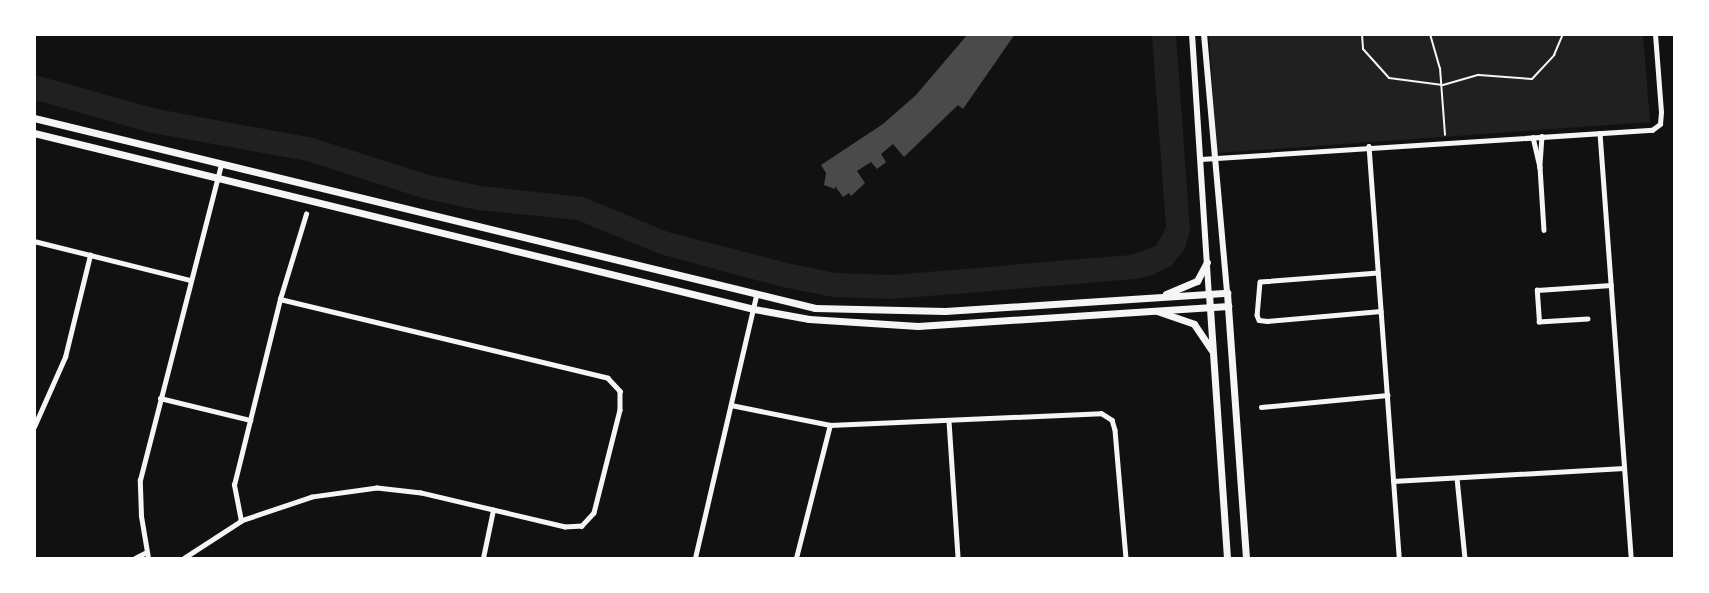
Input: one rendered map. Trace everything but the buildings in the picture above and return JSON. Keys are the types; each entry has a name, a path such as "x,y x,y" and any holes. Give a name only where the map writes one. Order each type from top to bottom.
{"main road":[{"path":"34,118 756,296 856,311 1005,308 1227,293 1246,558"},
{"path":"34,134 754,309 864,325 918,326 1149,309 1228,306"},
{"path":"1155,297 1197,281 1207,262"},
{"path":"1209,294 1227,558"},
{"path":"1005,308 1007,320"},
{"path":"1149,309 1194,324 1214,357"}],"street":[{"path":"1192,34 1209,294"},
{"path":"1204,34 1227,293"},
{"path":"1201,159 1369,146 1652,130 1660,124 1655,34"},
{"path":"1600,133 1631,558"},
{"path":"1542,136 1540,167 1544,230"},
{"path":"1533,137 1540,167"},
{"path":"1369,146 1399,558"},
{"path":"135,558 147,556 140,480 221,164"},
{"path":"240,521 234,485 280,299 306,214"},
{"path":"34,241 190,280"},
{"path":"34,427 65,357 90,255"},
{"path":"1378,273 1260,282 1257,315 1259,320 1266,321 1381,311"},
{"path":"1588,319 1539,322 1537,290 1611,285"},
{"path":"696,558 756,296"},
{"path":"184,558 240,521 290,503 377,488 421,493 565,527 582,526 594,513 620,410 620,391 615,383 601,375 280,299"},
{"path":"1262,407 1387,395"},
{"path":"160,398 250,420"},
{"path":"731,405 830,425 1101,413 1112,420 1115,430 1126,558"},
{"path":"950,421 958,558"},
{"path":"796,558 830,425"},
{"path":"1393,481 1624,468"},
{"path":"1457,478 1465,558"},
{"path":"483,558 494,510"}],"path":[{"path":"1362,34 1363,49 1389,78 1443,85 1479,75 1532,79 1554,55 1563,34"},
{"path":"1430,34 1443,85 1446,142"}],"shaded area":[{"path":"1152,35 1176,35 1190,230 1185,248 1172,265 1153,275 1135,279 892,299 833,297 782,287 660,254 577,220 477,210 422,198 307,161 152,133 35,100 35,75 157,109 313,138 429,175 481,186 583,197 668,232 787,263 836,273 892,275 1131,255 1156,246 1166,228"},
{"path":"1209,35 1643,35 1650,122 1217,153"}]}
